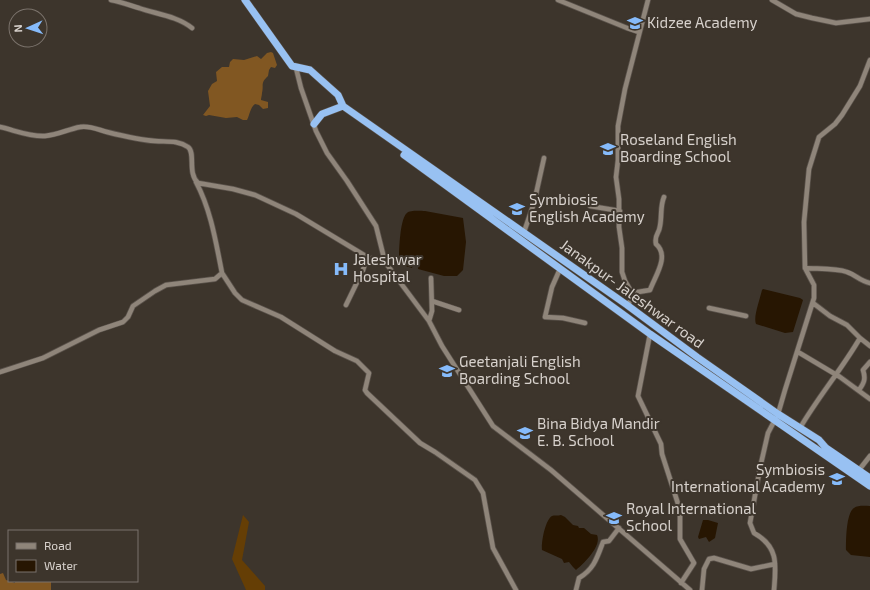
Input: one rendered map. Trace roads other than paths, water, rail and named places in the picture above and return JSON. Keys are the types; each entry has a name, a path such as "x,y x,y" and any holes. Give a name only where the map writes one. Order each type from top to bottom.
{"highway":[{"path":"245,0 292,66 296,68"},
{"name":"Janakpur- Jaleshwar road","path":"296,68 310,70 338,95 343,106 627,305 777,417 820,440 826,448 870,478"},
{"path":"314,124 322,114 343,106"},
{"path":"383,134 389,144 560,269 650,334 777,417 870,486"}],"street":[{"path":"111,0 180,20 192,28"},
{"path":"558,0 639,32"},
{"path":"627,305 632,299 632,293 622,272 622,248 619,227 620,211 616,182 619,153 618,126 624,89 648,0"},
{"path":"772,0 796,14 836,23 870,19"},
{"path":"774,590 776,560 771,549 762,537 754,533 750,523 768,433 777,417 814,298 814,285 805,268 804,222 809,169 819,137 835,124 842,115 860,86 870,60"},
{"path":"296,68 301,88 314,124 327,153 356,193 376,226 386,262 429,321 442,346 493,426 551,470 690,590"},
{"path":"0,127 44,136 69,129 86,127 148,140 183,144 189,148 191,152 192,169 195,180 212,225 222,273 235,293 242,300 281,317 335,351 358,361 369,373 365,390 367,393 420,443 475,480 483,493 493,548 516,590"},
{"path":"524,232 534,203 544,158"},
{"path":"195,180 198,183 233,189 255,195 296,214 367,257 386,262"},
{"path":"632,293 650,290 662,259 663,253 656,244 655,238 660,227 662,201 664,197"},
{"path":"590,206 620,211"},
{"path":"346,305 363,270 367,257"},
{"path":"805,268 845,271 870,283"},
{"path":"560,269 552,287 545,317 563,318 585,323"},
{"path":"0,372 43,358 99,330 123,322 128,317 133,306 166,285 215,279 222,273"},
{"path":"429,321 432,311 431,278"},
{"path":"432,301 459,310"},
{"path":"813,303 830,316 847,325 870,346"},
{"path":"709,308 746,316"},
{"path":"650,334 638,396 662,444 662,454 680,510 680,539 694,563 681,583"},
{"path":"800,428 849,358 860,338"},
{"path":"798,352 859,390 870,399"},
{"path":"859,390 864,383 865,376 863,370 870,362"},
{"path":"859,470 870,456"},
{"path":"576,590 579,578 587,573 595,562 603,542 609,541 618,528"},
{"path":"702,590 704,569 708,559 714,558 751,569 775,564"}],"water":[{"path":"410,211 425,211 463,218 466,242 463,270 457,276 444,276 418,269 419,264 414,263 412,268 401,263 399,259 400,234 405,216"},
{"path":"763,289 803,300 793,332 785,333 756,324 756,313"},
{"path":"870,506 870,557 851,555 846,550 849,515 856,507"},
{"path":"561,515 573,525 578,526 579,528 584,528 591,534 597,535 598,539 595,549 576,570 569,562 564,563 562,559 542,550 542,542 547,522 552,516"},
{"path":"703,520 718,523 715,538 709,542 706,537 699,539 698,537"}],"place":[{"name":"Kidzee Academy","path":"635,23"},
{"name":"Roseland English Boarding School","path":"608,149"},
{"name":"Symbiosis English Academy","path":"517,209"},
{"name":"Jaleshwar Hospital","path":"341,269"},
{"name":"Geetanjali English Boarding School","path":"447,371"},
{"name":"Bina Bidya Mandir E. B. School","path":"525,433"},
{"name":"Symbiosis International Academy","path":"837,479"},
{"name":"Royal International School","path":"614,518"}]}
